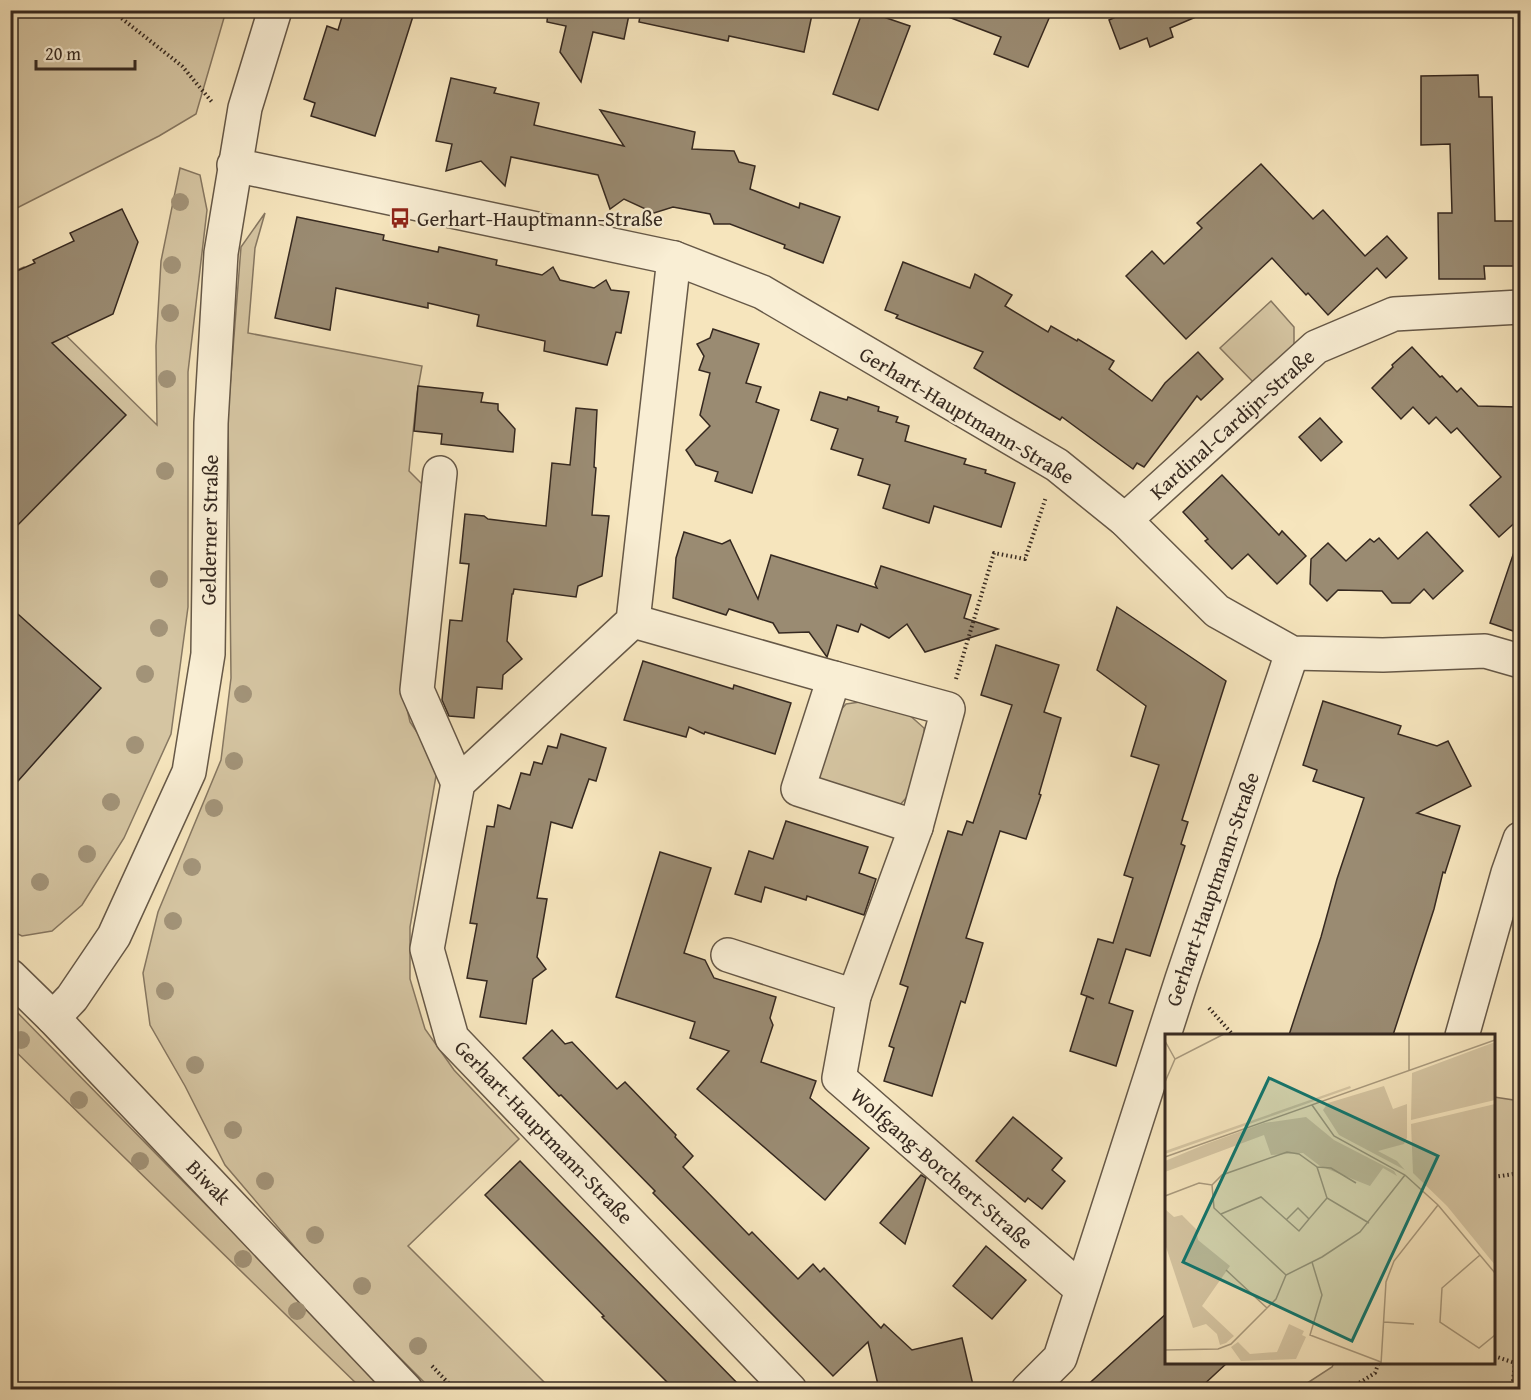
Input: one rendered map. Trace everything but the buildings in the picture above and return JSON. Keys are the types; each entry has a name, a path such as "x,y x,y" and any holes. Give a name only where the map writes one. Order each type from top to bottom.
{"street":[{"name":"Gelderner Straße","path":"53,1018 72,998 114,936 189,772 208,654 211,423 221,253 245,108 275,10"},
{"name":"Gerhart-Hauptmann-Straße","path":"234,165 674,258 762,292 1057,465 1125,520 1216,611 1292,653 1383,655 1485,651 1521,661"},
{"path":"440,473 417,690 458,783 633,621 674,258"},
{"name":"Kardinal-Cardijn-Straße","path":"1125,520 1316,347 1394,314 1521,307"},
{"path":"633,621 948,708"},
{"name":"Gerhart-Hauptmann-Straße","path":"1028,1389 1060,1358 1182,979 1292,653"},
{"path":"834,678 798,789 916,827"},
{"name":"Wolfgang-Borchert-Straße","path":"948,708 916,827 854,996 839,1078 1081,1289"},
{"name":"Gerhart-Hauptmann-Straße","path":"458,783 427,949 452,1038 790,1389"},
{"path":"1462,1034 1508,873 1521,839"},
{"path":"728,955 854,996"},
{"name":"Biwak","path":"10,976 53,1018 406,1389"}],"path":[{"path":"111,10 182,66 217,109"},
{"path":"948,708 994,553 1025,559 1057,465"},
{"path":"1495,1177 1521,1173"},
{"path":"1495,1356 1518,1363 1512,1389"},
{"path":"1348,1389 1375,1374 1378,1364"}],"shaded area":[{"path":"10,11 226,11 196,114 159,136 11,211"},
{"path":"180,168 200,175 207,210 188,372 188,607 171,734 124,838 82,905 52,931 22,936 10,930 10,273 24,267 40,301 34,304 157,425 156,346 161,261"},
{"path":"265,213 255,248 248,333 422,366 409,471 426,488 404,696 410,722 423,741 437,770 410,927 410,979 425,1029 454,1070 519,1139 408,1246 551,1389 431,1389 328,1286 225,1165 185,1086 150,1025 143,973 158,912 221,760 231,678 228,413 241,247"},
{"path":"1271,301 1294,327 1294,347 1255,384 1220,348"},
{"path":"867,701 907,713 924,728 926,750 914,789 899,806 820,782 819,759 831,721 846,704"},
{"path":"10,1005 387,1389 362,1389 11,1047"},
{"path":"1495,1097 1520,1101 1520,1389 1298,1389 1334,1364 1495,1364"}],"place":[{"name":"Gerhart-Hauptmann-Straße","path":"400,218"}]}
